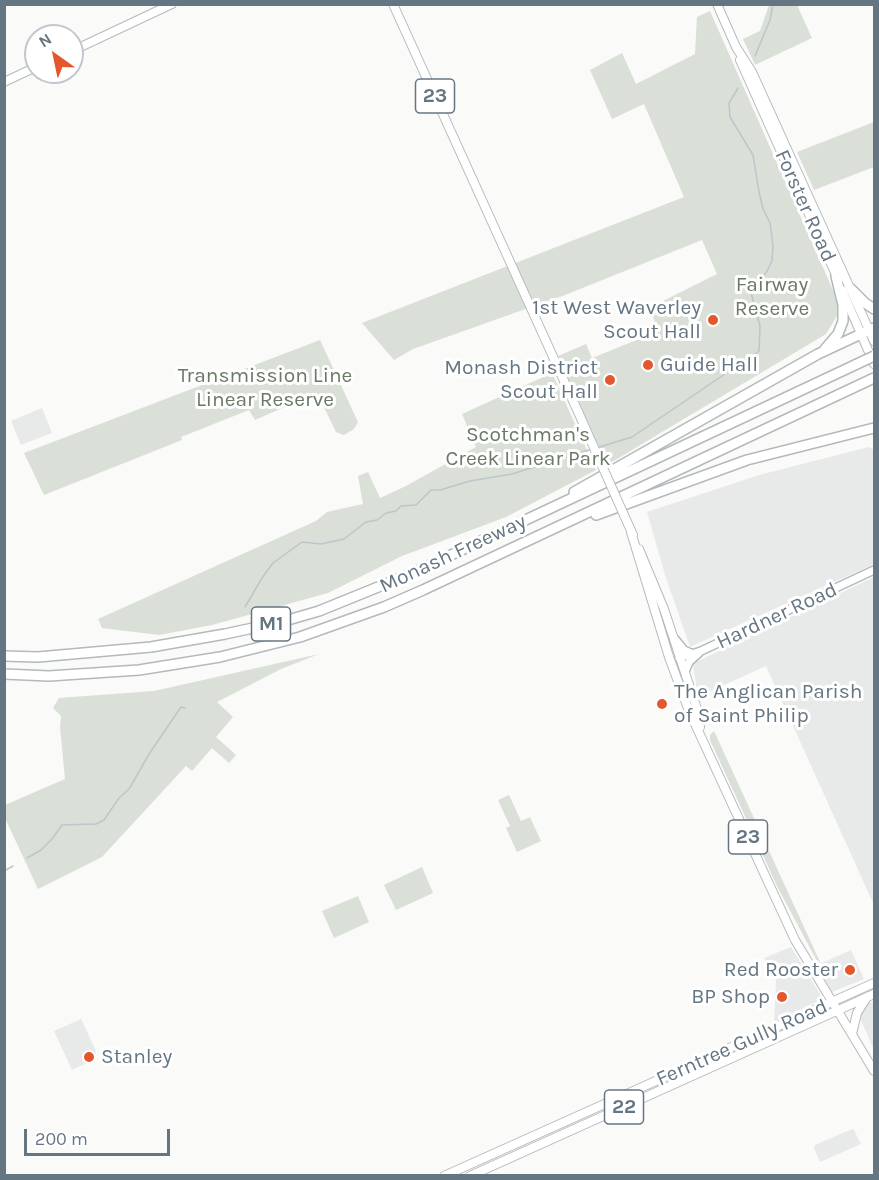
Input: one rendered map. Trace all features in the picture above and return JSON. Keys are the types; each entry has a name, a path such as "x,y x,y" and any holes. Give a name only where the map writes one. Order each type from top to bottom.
{"highway":[{"path":"818,354 834,340 843,321 843,305 836,276"},
{"path":"851,289 874,309"},
{"path":"520,523 818,354 869,331"},
{"name":"Monash Freeway","path":"4,656 38,657 151,647 281,622 370,592 874,356"},
{"name":"Monash Freeway","path":"4,674 50,676 139,670 220,657 300,637 384,607 870,380"},
{"path":"535,538 737,463 874,428"},
{"path":"834,440 874,435"}],"main road":[{"path":"84,45 172,4"},
{"name":"23","path":"393,4 646,562 698,712 701,734"},
{"name":"Forster Road","path":"717,4 736,47 752,72 836,276 869,331 874,364"},
{"path":"4,82 24,73"},
{"name":"Forster Road","path":"772,124 874,341"},
{"name":"23","path":"631,532 689,711 795,940 874,1071"},
{"path":"674,669 679,658"},
{"name":"Ferntree Gully Road","path":"444,1176 874,983"},
{"path":"852,1034 857,1013 871,995"},
{"name":"Ferntree Gully Road","path":"470,1176 871,995"}],"street":[{"name":"Hardner Road","path":"679,658 701,651 874,570"},
{"path":"672,634 684,650 691,653"},
{"path":"684,674 688,662 701,651"}],"shaded area":[{"path":"42,408 52,433 21,445 11,421"},
{"path":"869,447 874,450 874,564 690,647 665,575 647,512 759,475"},
{"path":"874,577 874,905 766,666 698,697 693,666 694,663"},
{"path":"791,947 823,999 774,1022 776,981 764,958"},
{"path":"851,950 864,979 832,992 817,965"},
{"path":"874,1001 874,1050 856,1009"},
{"path":"81,1019 96,1051 94,1060 72,1070 54,1031"},
{"path":"852,1129 861,1144 820,1162 814,1148 815,1145"}],"green space":[{"path":"769,5 797,5 812,38 755,65 743,39 760,31"},
{"name":"Fairway Reserve","path":"710,11 836,297 837,316 826,334 607,465 558,356 586,344 592,358 659,331 649,308 717,274 702,240 565,295 413,349 394,360 362,323 684,197 644,104 612,119 590,70 622,53 636,84 695,54 697,17"},
{"path":"874,122 874,167 814,190 797,152"},
{"name":"Transmission Line Linear Reserve","path":"320,340 358,422 354,429 344,435 336,432 317,393 255,420 249,410 181,437 182,440 44,495 24,453"},
{"name":"Scotchman's Creek Linear Park","path":"552,373 596,470 506,517 402,556 328,593 212,625 159,635 102,628 98,619 316,521 327,512 363,504 358,476 368,472 380,498 476,447 462,414"},
{"path":"319,654 281,669 217,702 233,717 216,737 236,755 229,763 212,748 192,771 186,766 102,857 38,889 5,818 5,805 65,779 61,716 53,708 59,698 154,691"},
{"path":"714,731 820,962 818,963 777,886 710,740 710,735"},
{"path":"509,795 521,821 530,817 541,841 517,852 506,828 510,826 498,800"},
{"path":"422,867 433,893 396,910 384,885"},
{"path":"358,896 369,922 334,938 322,911"}],"waterway":[{"path":"755,56 770,20 773,4"},
{"path":"596,448 632,437 759,351 760,326 750,289 766,273 772,261 773,245 770,223 763,209 759,192 753,155 730,117 729,103 738,88"},
{"path":"245,607 273,563 302,542 321,544 344,539 366,522 377,520 401,506 416,505 431,490 512,474 592,449"},
{"path":"27,858 41,850 62,825 96,824 104,820 119,798 129,789 181,707 185,708"},
{"path":"4,871 13,866"}],"place":[{"name":"1st West Waverley Scout Hall","path":"713,320"},
{"name":"Guide Hall","path":"648,365"},
{"name":"Monash District Scout Hall","path":"610,380"},
{"name":"The Anglican Parish of Saint Philip","path":"662,704"},
{"name":"Red Rooster","path":"850,970"},
{"name":"BP Shop","path":"782,997"},
{"name":"Stanley","path":"89,1057"}]}
